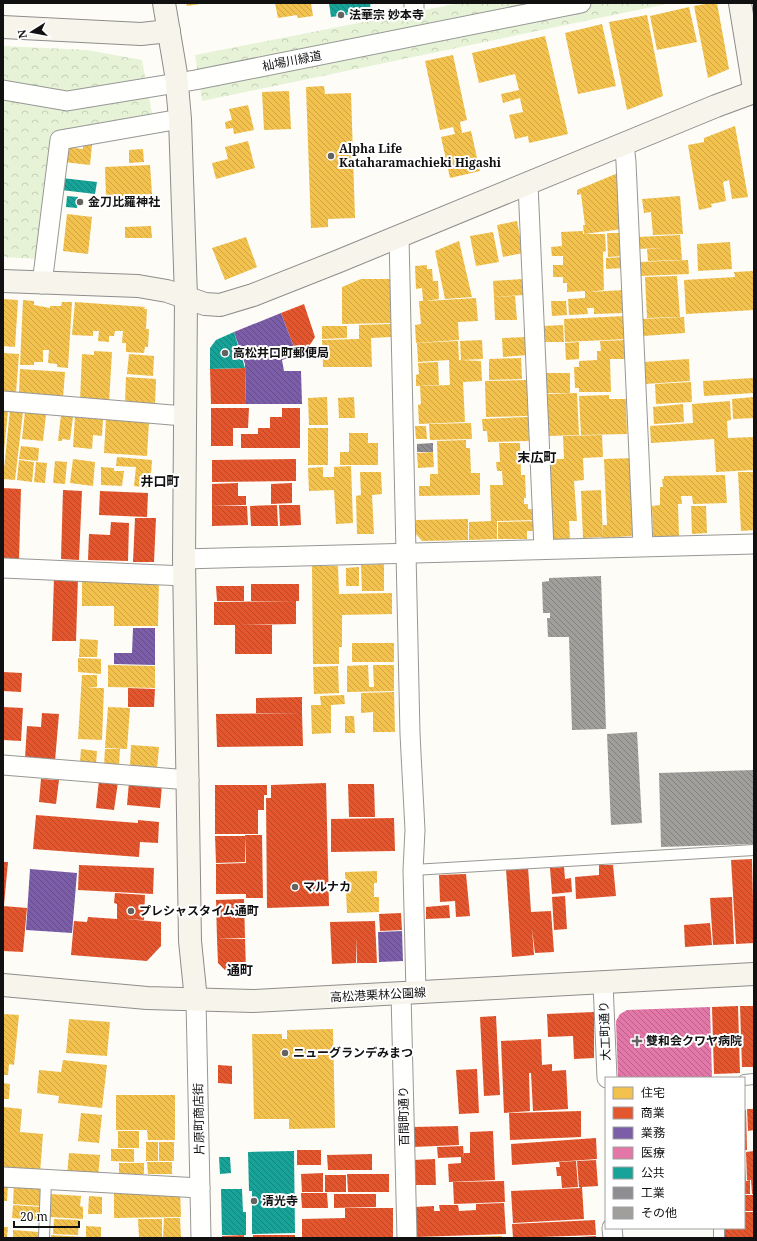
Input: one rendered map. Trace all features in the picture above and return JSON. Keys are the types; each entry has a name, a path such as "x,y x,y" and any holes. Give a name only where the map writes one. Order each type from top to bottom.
{"street":[{"path":"164,3 176,74 180,119 186,297 184,567 189,780 190,946 196,1000"},
{"name":"杣場川緑道","path":"3,90 67,101 195,80 581,3"},
{"path":"740,3 754,89"},
{"path":"3,26 141,34 169,31"},
{"path":"3,281 42,284 138,286 167,291 205,304 220,305 253,295 716,106 754,92"},
{"path":"42,284 60,140 180,119"},
{"path":"624,144 643,546"},
{"path":"528,184 544,549"},
{"name":"百間町通り","path":"399,236 410,734 415,830 408,993 407,1238"},
{"path":"3,401 184,416"},
{"path":"3,568 184,567 406,552 754,544"},
{"path":"3,765 189,780"},
{"name":"高松港栗林公園線","path":"3,986 196,1000 253,1001 754,974"},
{"name":"大工町通り","path":"603,983 607,1077"},
{"name":"片原町商店街","path":"196,1000 201,1238"},
{"path":"3,1177 200,1188"}],"lane":[{"path":"413,870 754,850"},
{"path":"44,1238 46,1180"}],"green space":[{"path":"460,3 671,3 202,101 195,55"},
{"path":"3,46 87,50 142,60 153,119 56,137 39,259 3,257"}],"pier":[{"path":"196,63 200,89 149,98 145,73"}],"building: 住宅":[{"path":"186,3 200,3 200,4 187,6"},
{"path":"275,3 311,3 313,16 298,18 297,15 278,18"},
{"path":"717,3 729,69 708,78 694,6"},
{"path":"689,7 697,42 657,50 650,16"},
{"path":"647,15 663,96 627,110 609,22"},
{"path":"602,24 616,86 578,94 565,33"},
{"path":"545,36 568,134 529,143 528,136 515,139 509,115 523,112 520,98 503,103 501,94 519,90 515,74 479,83 472,53"},
{"path":"453,55 467,120 460,122 462,133 471,131 480,171 450,178 441,137 455,134 453,127 440,130 425,61"},
{"name":"Alpha Life Kataharamachieki Higashi","path":"324,86 325,94 351,93 355,218 328,219 328,227 311,228 306,87"},
{"path":"289,91 291,129 264,130 262,92"},
{"path":"248,105 254,130 234,134 233,128 226,129 225,122 232,120 229,109"},
{"path":"735,126 748,197 732,199 729,180 723,182 726,201 711,204 712,207 699,210 688,145 704,142 704,138"},
{"path":"248,141 255,168 216,179 212,163 228,159 225,147"},
{"path":"83,144 92,145 90,165 64,162 66,147 83,149"},
{"path":"143,149 144,162 129,163 129,150"},
{"path":"150,165 152,194 106,197 105,167"},
{"path":"618,173 623,229 584,234 583,225 585,225 581,194 577,195 577,190"},
{"path":"680,196 683,234 653,235 651,212 644,213 642,199"},
{"path":"67,214 92,217 88,254 63,251"},
{"path":"517,221 523,253 503,257 497,225"},
{"path":"151,226 152,238 125,238 125,227"},
{"path":"583,231 583,234 605,234 606,251 603,252 604,290 589,292 624,290 625,313 594,314 594,308 587,308 588,314 569,315 568,299 585,298 585,291 567,292 567,283 563,283 563,277 553,277 553,265 563,265 563,256 552,256 551,247 562,246 561,232"},
{"path":"493,232 499,262 476,266 470,236"},
{"path":"607,233 622,233 623,256 608,257"},
{"path":"680,235 682,260 648,261 647,249 662,248 637,249 637,237"},
{"path":"246,237 257,267 225,280 212,248"},
{"path":"459,241 472,297 445,299 435,251"},
{"path":"730,242 732,269 698,271 697,244"},
{"path":"624,257 624,268 606,269 606,258"},
{"path":"688,260 689,274 641,276 640,262"},
{"path":"427,265 427,269 432,269 433,281 438,281 439,299 426,301 476,298 478,321 458,322 459,340 416,343 415,325 421,324 419,301 423,301 422,288 416,289 415,266"},
{"path":"754,271 754,310 686,314 684,280 735,277 734,272"},
{"path":"677,276 680,317 647,318 645,277"},
{"path":"361,279 390,279 391,323 342,324 342,287"},
{"path":"523,279 524,295 494,297 493,281"},
{"path":"515,296 517,320 495,320 494,297"},
{"path":"3,299 18,300 15,347 3,346"},
{"path":"23,300 34,301 34,305 50,308 50,306 61,306 62,302 72,302 68,368 57,367 57,364 48,363 49,350 43,350 43,362 34,362 34,365 20,365"},
{"path":"551,301 566,301 567,315 552,316"},
{"path":"75,302 145,307 144,309 147,309 146,329 149,329 148,347 145,347 144,353 126,352 126,343 122,343 123,331 115,331 114,336 109,336 109,342 98,341 99,331 93,331 93,336 72,335"},
{"path":"625,316 626,339 565,342 564,319"},
{"path":"684,317 685,333 643,336 642,319"},
{"path":"391,324 391,337 371,338 372,367 323,367 322,340 359,339 359,325"},
{"path":"563,325 564,342 544,342 544,326"},
{"path":"322,326 347,326 347,338 322,339"},
{"path":"527,337 528,355 503,357 502,338"},
{"path":"482,340 483,359 461,360 460,341"},
{"path":"628,340 629,359 610,359 611,392 579,392 579,388 575,388 574,367 579,367 579,361 597,360 597,351 601,351 600,341"},
{"path":"458,341 459,360 481,361 482,381 463,382 465,422 419,424 418,405 421,404 420,386 450,385 449,360 418,362 417,343"},
{"path":"579,342 579,359 566,360 565,343"},
{"path":"94,351 112,352 109,403 80,401 82,354 94,355"},
{"path":"3,353 19,354 16,393 3,392"},
{"path":"129,354 154,356 153,376 127,374"},
{"path":"521,358 522,379 489,380 489,359"},
{"path":"689,359 690,381 645,384 644,362"},
{"path":"438,362 439,385 416,386 416,375 419,374 418,363"},
{"path":"20,369 65,372 63,398 19,395"},
{"path":"544,373 570,373 570,393 544,393"},
{"path":"126,377 156,379 155,405 125,403"},
{"path":"753,378 754,393 704,396 703,381"},
{"path":"527,380 528,416 486,417 485,381"},
{"path":"691,382 692,402 656,404 655,384"},
{"path":"577,393 579,435 548,436 546,394"},
{"path":"609,395 609,399 626,399 627,434 581,435 579,396"},
{"path":"327,397 328,425 309,425 308,398"},
{"path":"354,397 355,418 339,418 338,398"},
{"path":"754,397 754,418 733,419 732,399"},
{"path":"730,401 731,420 727,421 728,438 754,437 754,470 716,472 714,439 651,443 650,426 693,423 692,404"},
{"path":"683,404 684,422 654,424 653,407"},
{"path":"10,410 23,412 15,480 3,479"},
{"path":"3,411 8,411 4,451 3,451"},
{"path":"25,412 46,414 43,441 22,439"},
{"path":"61,415 73,417 70,440 62,439 62,441 58,441"},
{"path":"75,417 103,419 102,436 93,435 92,449 73,447"},
{"path":"528,417 529,441 488,442 487,431 483,431 482,419"},
{"path":"106,418 149,421 147,456 104,453"},
{"path":"471,423 472,439 430,440 429,424"},
{"path":"415,426 426,426 427,439 416,439"},
{"path":"308,428 328,428 328,465 308,465"},
{"path":"349,433 368,433 368,443 378,443 378,465 340,465 340,452 349,452"},
{"path":"602,435 603,457 583,458 584,480 574,481 577,521 569,521 570,539 553,539 546,459 564,459 563,436"},
{"path":"466,440 466,448 470,448 471,473 480,473 480,495 419,496 419,486 430,486 430,474 438,474 437,441"},
{"path":"499,443 520,443 521,475 525,475 526,498 524,498 524,504 528,504 528,509 536,509 536,520 497,521 497,539 469,540 469,522 491,521 490,485 503,485 502,471 497,471 496,462 500,462"},
{"path":"21,446 39,448 38,461 19,459"},
{"path":"433,452 434,467 418,468 417,453"},
{"path":"117,457 152,460 150,488 134,486 136,467 116,466"},
{"path":"635,458 638,529 631,536 603,538 603,525 607,525 604,459"},
{"path":"73,459 95,462 93,486 70,483"},
{"path":"19,460 34,462 32,482 17,480"},
{"path":"55,461 67,462 65,484 53,483"},
{"path":"36,462 47,463 45,483 34,482"},
{"path":"351,466 353,523 336,524 334,490 309,491 308,468 323,467 323,477 334,477 334,467"},
{"path":"101,467 114,468 114,471 124,471 122,486 101,485"},
{"path":"360,472 381,472 382,494 372,495 374,534 357,534 356,496 361,495"},
{"path":"738,472 754,472 754,530 741,531"},
{"path":"725,475 727,503 693,504 692,496 681,496 682,504 678,504 679,536 653,536 652,506 660,505 660,487 663,487 662,479 664,479 664,476"},
{"path":"601,490 603,537 583,538 581,491"},
{"path":"691,506 706,506 707,533 692,534"},
{"path":"468,519 468,540 422,541 416,534 416,520"},
{"path":"536,521 536,531 527,531 527,539 498,539 498,522"},
{"path":"384,564 384,591 362,591 361,565"},
{"path":"312,566 338,566 339,594 392,593 392,614 342,615 342,647 339,647 339,664 313,664"},
{"path":"359,567 359,586 346,586 346,568"},
{"path":"82,578 159,579 158,626 114,626 114,606 82,606"},
{"path":"80,639 98,640 97,657 79,657"},
{"path":"352,643 394,643 394,662 352,662"},
{"path":"78,658 101,659 101,674 78,672"},
{"path":"108,665 155,666 155,688 108,687"},
{"path":"368,665 369,687 374,687 373,665 394,665 394,691 347,692 347,666"},
{"path":"338,666 339,693 314,694 313,667"},
{"path":"82,675 97,675 97,687 87,688 104,688 102,740 78,739"},
{"path":"394,692 395,732 373,732 373,712 361,713 361,693"},
{"path":"344,695 345,704 331,705 331,733 312,734 311,705 321,705 320,696"},
{"path":"108,707 130,708 127,749 105,748"},
{"path":"345,716 354,716 355,733 345,733"},
{"path":"131,745 159,747 157,769 130,767"},
{"path":"81,749 97,751 96,764 80,762"},
{"path":"105,749 120,749 119,766 104,765"},
{"path":"377,871 377,883 374,883 374,897 379,897 379,912 347,913 345,872"},
{"path":"3,1014 19,1015 14,1065 9,1064 8,1075 3,1075"},
{"path":"69,1019 110,1022 107,1056 66,1053"},
{"path":"333,1029 335,1128 289,1129 289,1119 254,1119 252,1034 282,1034 282,1039 287,1039 287,1030"},
{"path":"63,1060 107,1065 102,1108 58,1103 59,1096 37,1093 39,1070 61,1072"},
{"path":"3,1083 10,1084 9,1099 3,1099"},
{"path":"116,1095 175,1095 175,1140 148,1140 147,1130 116,1130"},
{"path":"4,1107 22,1109 20,1132 43,1134 40,1173 3,1170"},
{"path":"81,1113 102,1115 99,1143 78,1141"},
{"path":"118,1131 139,1131 139,1148 118,1148"},
{"path":"146,1142 158,1142 158,1161 146,1161"},
{"path":"159,1142 174,1142 174,1161 159,1161"},
{"path":"111,1149 134,1149 134,1162 111,1161"},
{"path":"69,1153 100,1155 98,1177 67,1175"},
{"path":"147,1162 172,1162 172,1174 148,1174"},
{"path":"119,1163 144,1163 144,1174 119,1174"},
{"path":"14,1183 42,1185 40,1206 13,1204"},
{"path":"3,1184 8,1184 7,1201 3,1201"},
{"path":"180,1190 181,1217 114,1218 114,1191"},
{"path":"51,1194 81,1196 80,1206 83,1207 83,1219 50,1217"},
{"path":"89,1196 102,1197 102,1214 88,1214"},
{"path":"13,1205 40,1207 39,1220 12,1218"},
{"path":"164,1218 180,1218 181,1237 163,1237"},
{"path":"54,1219 79,1220 78,1235 53,1234"},
{"path":"138,1219 162,1219 162,1237 139,1237"},
{"path":"86,1226 101,1227 101,1238 86,1238"},
{"path":"3,1227 8,1227 7,1238 3,1238"},
{"path":"13,1230 39,1232 38,1238 13,1238"},
{"path":"51,1235 83,1237 83,1238 51,1238"},
{"path":"502,1236 502,1238 466,1238 466,1237"}],"building: 商業":[{"path":"304,304 315,337 306,351 297,355 281,313"},
{"path":"245,368 246,404 211,404 210,369"},
{"path":"211,408 249,408 248,428 233,428 233,446 211,446"},
{"path":"282,408 300,408 300,448 241,448 241,434 258,434 258,428 270,428 270,417 282,417"},
{"path":"296,459 296,481 212,482 212,460"},
{"path":"238,483 238,496 246,496 246,505 212,506 212,484"},
{"path":"292,483 292,503 271,504 271,484"},
{"path":"3,488 21,489 19,561 3,560"},
{"path":"63,490 82,491 79,560 61,559"},
{"path":"100,491 148,493 147,517 99,515"},
{"path":"277,505 278,526 251,526 250,506"},
{"path":"279,505 300,505 301,525 280,526"},
{"path":"212,506 247,506 248,525 212,526"},
{"path":"135,518 156,518 154,562 133,562"},
{"path":"111,522 129,523 128,561 88,560 89,534 110,535"},
{"path":"54,578 78,579 76,641 52,641"},
{"path":"251,584 299,584 299,601 251,601"},
{"path":"216,586 244,586 244,601 217,601"},
{"path":"296,601 296,624 240,625 272,625 272,654 235,654 235,625 214,625 214,602"},
{"path":"3,672 22,673 21,692 3,691"},
{"path":"128,688 155,689 154,707 128,707"},
{"path":"302,697 302,713 256,713 256,698"},
{"path":"3,707 23,708 21,741 3,740"},
{"path":"42,713 59,714 55,761 25,758 27,726 41,727"},
{"path":"302,713 303,746 217,747 216,714"},
{"path":"41,779 59,780 56,804 39,802"},
{"path":"99,780 118,782 114,810 96,808"},
{"path":"129,782 162,785 160,808 127,805"},
{"path":"326,783 329,906 267,908 266,798 271,798 271,785"},
{"path":"348,784 374,784 375,817 349,817"},
{"path":"215,785 267,785 267,795 264,795 264,810 258,810 258,834 215,834"},
{"path":"36,815 138,823 138,820 159,822 158,843 140,842 139,857 33,849"},
{"path":"394,818 395,851 331,852 331,819"},
{"path":"245,835 262,835 263,898 246,898 246,894 216,894 216,864 246,863"},
{"path":"215,836 245,836 245,862 216,863"},
{"path":"752,859 754,943 736,944 731,860"},
{"path":"3,862 8,862 4,905 3,905"},
{"path":"79,865 154,868 153,894 78,890"},
{"path":"599,865 613,865 616,896 576,899 575,877 599,875"},
{"path":"528,867 531,912 551,911 554,952 535,953 532,929 534,955 512,957 506,869"},
{"path":"564,867 565,879 571,878 572,892 552,894 550,868"},
{"path":"466,874 470,916 456,917 455,901 440,902 439,875"},
{"path":"115,893 145,895 144,920 125,919 161,922 161,946 147,961 71,955 74,921 87,922 88,917 117,919 117,904 114,903"},
{"path":"565,896 567,929 554,930 552,897"},
{"path":"732,897 734,944 713,945 710,898"},
{"path":"244,899 245,938 217,939 216,900"},
{"path":"449,905 450,918 426,919 426,907"},
{"path":"3,906 27,908 23,952 3,951"},
{"path":"401,913 402,930 380,931 379,914"},
{"path":"375,921 377,963 357,963 356,938 356,963 332,964 330,922"},
{"path":"710,923 712,945 685,947 684,925"},
{"path":"217,939 245,939 246,970 225,970 218,963"},
{"path":"738,1006 740,1073 714,1074 712,1007"},
{"path":"740,1006 754,1006 754,1067 742,1067"},
{"path":"594,1012 594,1058 574,1059 573,1036 548,1037 547,1014"},
{"path":"496,1016 500,1095 484,1096 480,1017"},
{"path":"541,1039 542,1065 552,1064 552,1071 566,1070 568,1109 533,1111 531,1073 529,1073 530,1111 504,1113 501,1041"},
{"path":"218,1065 232,1066 232,1084 218,1083"},
{"path":"477,1069 479,1113 459,1114 456,1070"},
{"path":"747,1109 754,1109 754,1130 748,1131"},
{"path":"745,1110 746,1110 747,1150 745,1150"},
{"path":"581,1111 581,1137 510,1140 509,1113"},
{"path":"458,1126 459,1145 413,1147 413,1127"},
{"path":"493,1131 495,1180 449,1182 448,1164 461,1163 461,1157 438,1158 437,1147 463,1146 464,1157 464,1153 470,1153 470,1132"},
{"path":"596,1138 597,1159 512,1165 511,1144"},
{"path":"297,1150 321,1150 321,1165 297,1165"},
{"path":"754,1151 754,1180 747,1180 746,1152"},
{"path":"372,1154 372,1170 328,1170 327,1155"},
{"path":"435,1159 436,1185 415,1185 413,1160"},
{"path":"596,1160 598,1186 582,1187 584,1219 513,1223 511,1191 581,1188 579,1187 577,1161"},
{"path":"576,1161 578,1187 562,1188 561,1176 557,1176 556,1167 560,1167 559,1162"},
{"path":"745,1165 746,1181 750,1180 750,1194 745,1194"},
{"path":"323,1173 323,1192 302,1192 301,1174"},
{"path":"347,1174 389,1174 389,1192 348,1192"},
{"path":"325,1175 346,1175 346,1192 325,1192"},
{"path":"751,1180 754,1180 754,1194 752,1194"},
{"path":"504,1181 505,1202 454,1204 453,1182"},
{"path":"301,1193 327,1193 328,1208 302,1208"},
{"path":"334,1194 376,1194 376,1207 334,1208"},
{"path":"745,1195 754,1195 754,1211 745,1211"},
{"path":"504,1203 506,1234 416,1237 415,1207 434,1206 434,1211 440,1211 439,1205 458,1205 459,1211 476,1210 476,1204"},
{"path":"345,1208 393,1208 393,1238 302,1238 302,1219 345,1218"},
{"path":"745,1212 754,1212 754,1238 724,1238 724,1229 745,1229"},
{"path":"595,1220 596,1235 513,1238 512,1224"},
{"path":"244,1235 244,1238 222,1238 222,1236"},
{"path":"253,1235 295,1235 295,1238 253,1238"},
{"path":"596,1236 596,1238 579,1238 579,1237"}],"building: 業務":[{"path":"281,313 297,355 282,360 284,371 301,371 302,404 246,404 245,364 234,332"},
{"path":"133,628 155,628 155,665 114,664 114,653 132,653"},
{"path":"30,869 77,873 72,933 26,930"},
{"path":"402,931 403,961 379,962 378,932"}],"building: 医療":[{"path":"710,1007 712,1077 618,1077 616,1021 620,1014 627,1010"}],"building: 公共":[{"path":"329,3 370,3 371,12 331,17"},
{"path":"62,178 97,182 95,194 61,190"},
{"path":"67,196 78,197 77,208 66,207"},
{"path":"89,200 98,201 97,209 88,208"},
{"path":"234,332 245,368 210,369 210,348 216,340"},
{"path":"294,1151 295,1233 252,1234 252,1191 249,1191 248,1152"},
{"path":"219,1157 230,1157 231,1173 220,1174"},
{"path":"221,1189 242,1189 243,1212 246,1212 246,1235 222,1235"}],"building: 工業":[{"path":"433,443 433,452 417,452 417,444"}],"building: その他":[{"path":"601,576 606,729 572,730 569,637 548,637 547,618 550,618 550,613 543,613 542,582 549,581 549,578"},
{"path":"637,732 642,823 611,825 607,734"},
{"path":"754,770 754,844 661,847 659,773"}],"place":[{"name":"法華宗 妙本寺","path":"341,15"},
{"name":"Alpha Life Kataharamachieki Higashi","path":"331,156"},
{"name":"金刀比羅神社","path":"80,202"},
{"name":"高松井口町郵便局","path":"225,353"},
{"name":"マルナカ","path":"295,887"},
{"name":"プレシャスタイム通町","path":"131,911"},
{"name":"雙和会クワヤ病院","path":"637,1041"},
{"name":"ニューグランデみまつ","path":"285,1053"},
{"name":"清光寺","path":"254,1201"}],"district":[{"name":"末広町","path":"537,457"},
{"name":"井口町","path":"160,481"},
{"name":"通町","path":"240,970"}]}
